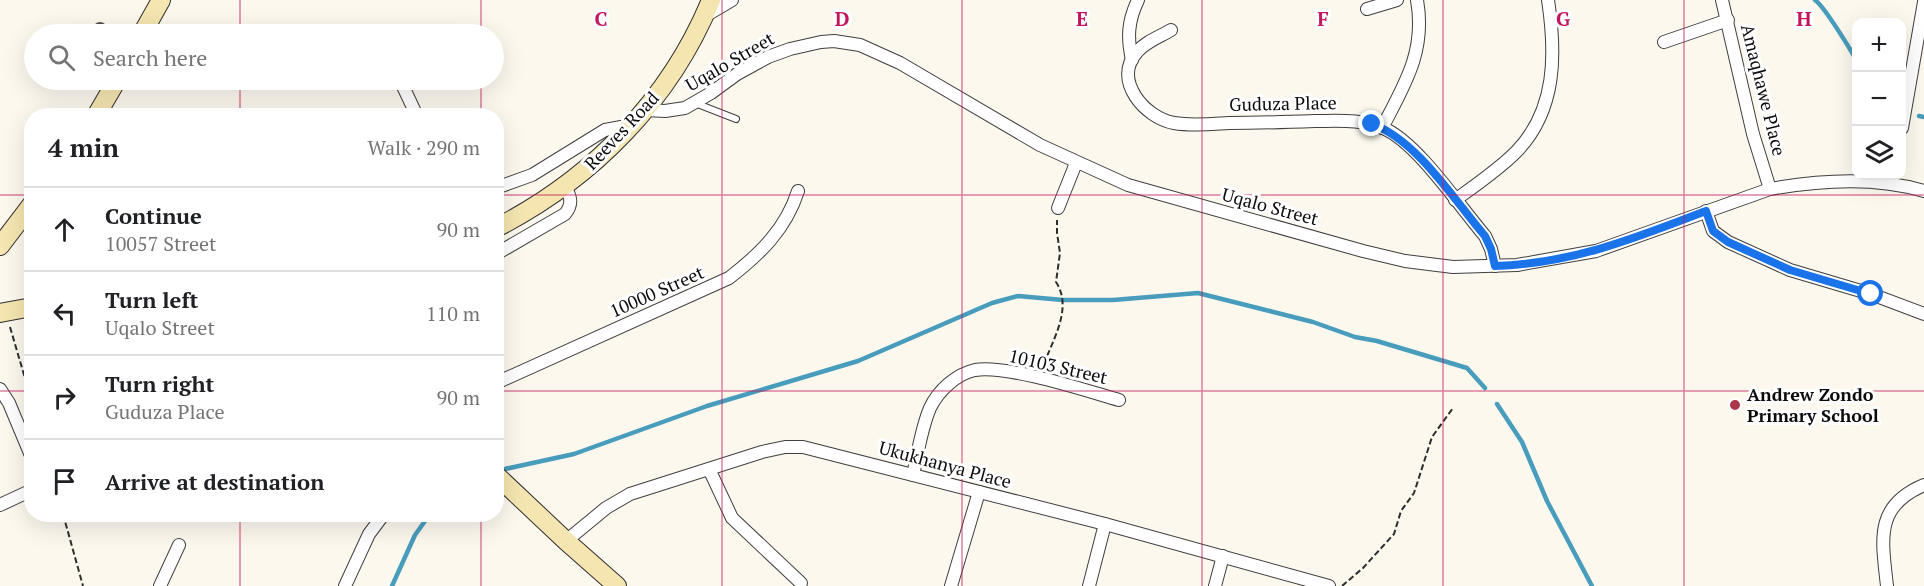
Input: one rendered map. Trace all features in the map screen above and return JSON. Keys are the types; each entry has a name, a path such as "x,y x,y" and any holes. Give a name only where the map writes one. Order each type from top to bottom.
{"street":[{"path":"148,24 161,0"},
{"name":"Reeves Road","path":"504,223 565,186 598,159 646,110 680,60 711,0"},
{"path":"704,17 732,0"},
{"name":"Guduza Place","path":"1138,0 1128,26 1131,60 1128,74 1134,96 1147,109 1172,123 1354,120 1382,128 1393,133 1416,153 1485,236 1495,266"},
{"path":"1367,9 1397,0"},
{"path":"1382,128 1415,61 1420,27 1417,0"},
{"path":"1455,200 1518,150 1528,137 1542,110 1554,55 1548,0"},
{"name":"Amaqhawe Place","path":"1722,0 1753,134 1770,189"},
{"path":"1902,126 1920,52 1924,2"},
{"path":"1664,42 1728,20"},
{"path":"1131,60 1146,44 1171,30"},
{"name":"Uqalo Street","path":"646,110 679,109 695,103 737,74 768,57 790,49 834,41 860,45 900,63 1040,145 1107,177 1152,193 1373,253 1405,261 1453,267 1517,265 1596,251 1624,243 1770,189 1815,182 1892,180 1924,191"},
{"path":"101,108 111,90"},
{"path":"405,90 413,108"},
{"path":"504,185 532,175 604,130 632,125"},
{"path":"1058,208 1076,163"},
{"path":"504,249 565,214 570,206 571,197 565,186"},
{"name":"10000 Street","path":"504,379 729,278 764,249 780,229 798,191"},
{"path":"1706,211 1713,231 1728,242 1790,270 1900,303 1924,314"},
{"path":"0,246 24,214"},
{"path":"2,307 24,307"},
{"name":"10103 Street","path":"913,475 931,407 937,396 954,379 965,374 981,370 1012,373 1119,400"},
{"path":"0,389 9,403 24,440"},
{"name":"Ukukhanya Place","path":"566,542 598,513 652,486 773,449 803,447 1223,556 1329,586"},
{"path":"709,469 732,518 801,583"},
{"path":"504,483 566,542 617,586"},
{"path":"1887,586 1882,542 1886,519 1899,498 1924,485"},
{"path":"951,586 979,492"},
{"path":"0,505 24,494"},
{"path":"345,586 369,534 378,522"},
{"path":"1089,586 1105,525"},
{"path":"160,586 179,545"},
{"path":"1215,586 1223,556"}],"lane":[{"path":"695,103 736,119"}],"path":[{"path":"1039,379 1064,309 1061,289 1056,282 1060,253 1057,233 1058,208"},
{"path":"2,307 24,377"},
{"path":"1342,586 1363,568 1394,534 1401,511 1414,494 1432,437 1453,408"},
{"path":"65,522 83,586"}],"waterway":[{"path":"1815,0 1830,18 1852,53"},
{"path":"1919,116 1924,117"},
{"path":"505,469 574,454 707,406 858,361 992,303 1018,296 1063,300 1113,300 1198,293 1313,322 1355,337 1377,341 1467,368 1485,388"},
{"path":"1497,404 1522,442 1547,501 1592,586"},
{"path":"392,586 415,535 424,522"}],"place":[{"name":"Andrew Zondo Primary School","path":"1735,405"}],"route":[{"path":"1372,124 1393,133 1422,159 1485,236 1495,266 1517,265 1596,251 1624,243 1706,211 1713,231 1728,242 1790,270 1871,294"}]}
